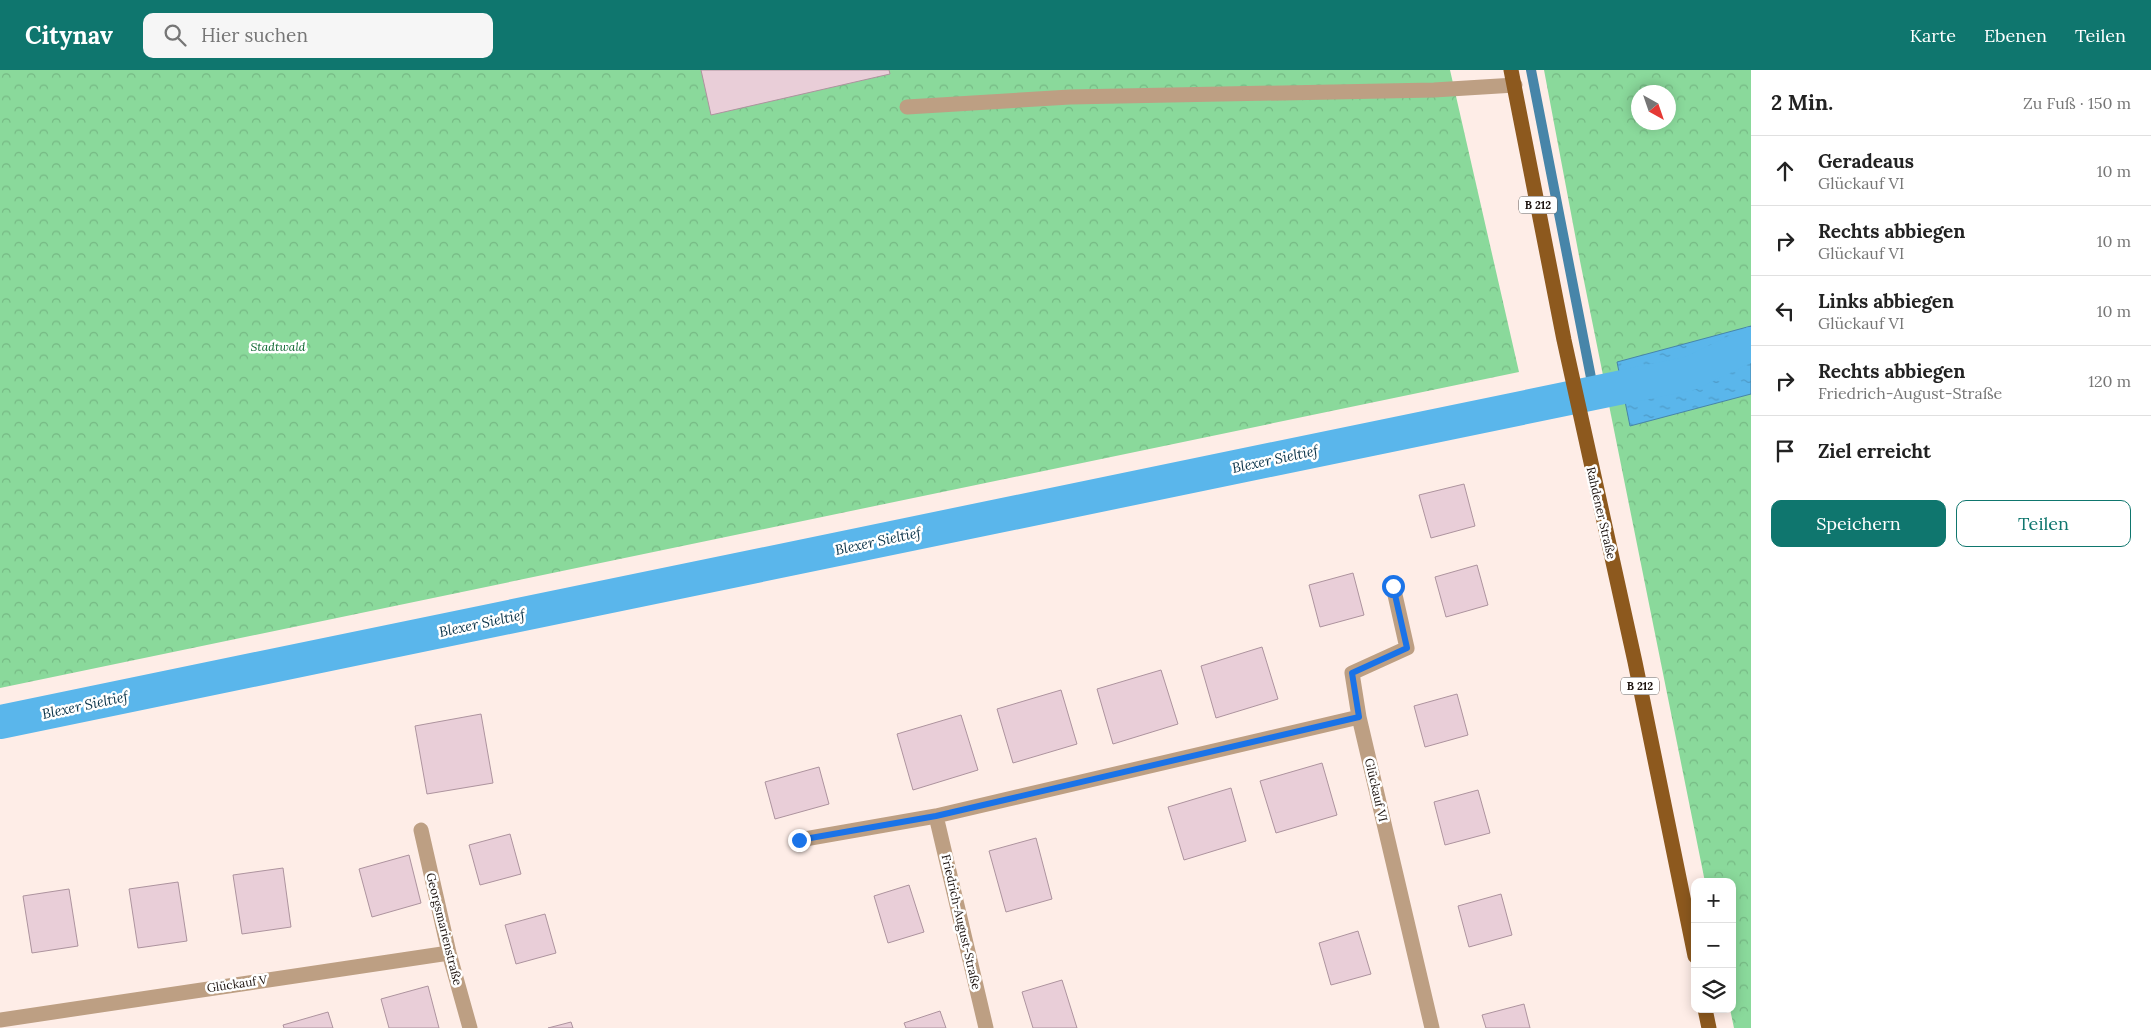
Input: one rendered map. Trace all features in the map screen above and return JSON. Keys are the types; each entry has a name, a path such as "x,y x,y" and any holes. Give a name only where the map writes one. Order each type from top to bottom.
{"main road":[{"name":"Rahdener Straße","path":"1511,70 1564,340 1635,662 1691,936"},
{"path":"1706,1013 1709,1028"}],"street":[{"path":"907,108 1070,97 1434,90 1515,85"},
{"name":"Glückauf VI","path":"1393,586 1407,648 1352,673 1359,717 1432,1028"},
{"path":"799,840 936,816 1359,717"},
{"name":"Friedrich-August-Straße","path":"936,816 986,1028"},
{"name":"Georgsmarienstraße","path":"421,830 449,953 470,1028"},
{"name":"Glückauf V","path":"0,1020 25,1022 449,953"}],"green space":[{"name":"Stadtwald","path":"0,70 1450,70 1519,372 0,688"},
{"path":"1544,70 1751,70 1751,1028 1734,1028 1731,1013 1736,1013 1736,878 1704,878 1580,261"}],"water":[{"path":"1751,326 1751,394 1630,426 1617,362"}],"building":[{"path":"701,70 889,70 890,74 711,115"},
{"path":"1464,484 1475,526 1431,538 1419,495"},
{"path":"1477,565 1488,605 1446,617 1435,577"},
{"path":"1353,573 1364,615 1320,627 1309,585"},
{"path":"1262,647 1278,699 1216,718 1201,666"},
{"path":"1161,670 1178,724 1113,744 1097,689"},
{"path":"1061,690 1077,744 1013,763 997,709"},
{"path":"1457,694 1468,735 1425,747 1414,706"},
{"path":"481,714 493,783 427,794 415,726"},
{"path":"961,715 978,770 913,790 897,734"},
{"path":"1322,763 1337,815 1276,833 1260,781"},
{"path":"819,767 829,804 775,819 765,782"},
{"path":"1231,788 1246,841 1184,860 1168,807"},
{"path":"1478,790 1490,833 1445,845 1434,802"},
{"path":"510,834 521,874 480,885 469,845"},
{"path":"1036,838 1052,899 1006,912 989,851"},
{"path":"409,855 421,903 372,917 359,869"},
{"path":"283,868 291,927 242,934 233,875"},
{"path":"178,882 187,941 138,948 129,889"},
{"path":"909,885 924,932 888,943 874,896"},
{"path":"69,889 78,946 32,953 23,896"},
{"path":"1501,894 1512,935 1469,947 1458,906"},
{"path":"545,914 556,953 516,964 505,925"},
{"path":"1358,931 1371,974 1331,985 1319,943"},
{"path":"1062,980 1077,1028 1033,1028 1022,992"},
{"path":"428,986 439,1028 389,1028 381,999"},
{"path":"1524,1004 1530,1028 1486,1028 1482,1015"},
{"path":"940,1011 946,1028 906,1028 904,1023"},
{"path":"328,1012 333,1028 284,1028 283,1025"},
{"path":"571,1022 573,1028 548,1028"}],"waterway":[{"path":"1531,70 1594,393"},
{"name":"Blexer Sieltief","path":"0,722 1691,373 1751,344"}],"route":[{"path":"799,840 936,816 1359,717 1352,673 1407,648 1393,586"}]}
